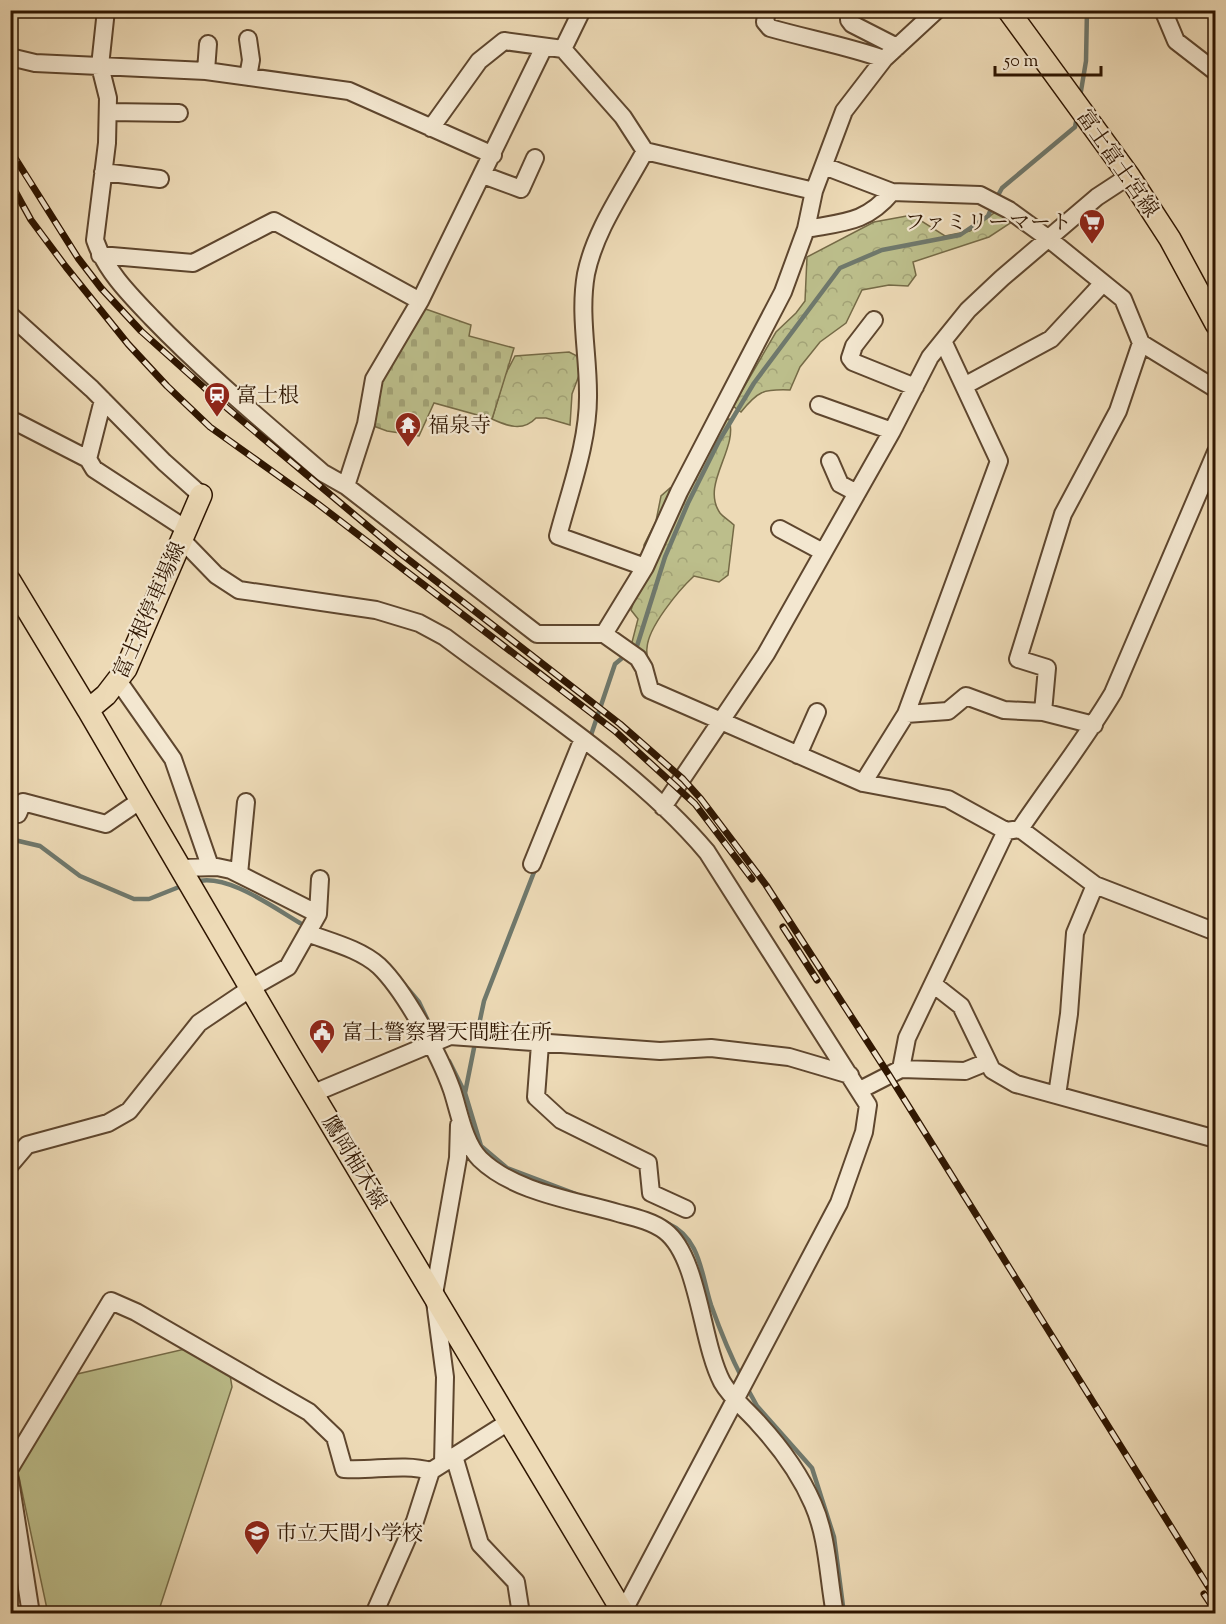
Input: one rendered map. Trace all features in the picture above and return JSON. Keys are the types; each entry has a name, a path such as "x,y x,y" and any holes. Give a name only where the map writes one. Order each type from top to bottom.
{"main road":[{"name":"富士富士宮線","path":"1008,10 1129,176 1170,239 1215,324"},
{"name":"富士根停車場線","path":"88,710 119,682 201,495"},
{"path":"10,581 88,710"},
{"name":"鷹岡柚木線","path":"88,710 250,988 623,1613"}],"street":[{"path":"106,10 100,66 108,98 107,143 95,240 100,255 133,298 188,356 323,473 346,486 537,634 604,634 638,658 644,668 650,690 863,783 948,799 1013,830 1095,885 1215,932"},
{"path":"563,49 582,10"},
{"path":"767,10 765,22 770,28 825,44 890,53"},
{"path":"849,10 849,20 852,24 890,53"},
{"path":"604,634 645,567 679,492 783,292 806,229 813,191 844,111 890,53 938,10"},
{"path":"1163,10 1176,41 1215,72"},
{"path":"248,39 250,60 248,77"},
{"path":"431,128 479,61 504,41 521,42 563,49 623,117 645,150 813,191"},
{"path":"206,71 208,44"},
{"path":"346,486 366,424 374,379 420,301 493,156 544,47"},
{"path":"10,57 35,63 206,71 349,91 493,156"},
{"path":"108,112 179,113"},
{"path":"645,150 594,245 586,274 582,303 588,393 586,421 558,536 645,567"},
{"path":"483,175 521,189 536,158"},
{"path":"824,166 892,192 980,195 1009,210 1050,239 1123,299 1141,343 1215,389"},
{"path":"103,172 160,179"},
{"path":"663,807 766,654 892,431 930,357 976,302 1097,197 1129,176"},
{"path":"806,229 860,219 878,209 892,192"},
{"path":"100,255 194,263 274,221 420,301"},
{"path":"964,386 1051,339 1103,284"},
{"path":"10,315 103,400 164,462 201,495"},
{"path":"874,320 854,346 850,358 853,362 915,387"},
{"path":"863,783 906,714 999,461 943,341"},
{"path":"1043,712 1047,668 1018,659 1063,514 1118,411 1141,343"},
{"path":"88,459 103,400"},
{"path":"819,405 892,431"},
{"path":"16,422 88,459 94,469 184,534 216,575 239,590 376,610 418,623 445,637 603,756 683,824 707,852 868,1105 864,1132 839,1203 747,1373 623,1613"},
{"path":"901,1069 907,1038 1013,830 1094,725 1128,661 1215,452"},
{"path":"830,461 840,484 857,493"},
{"path":"780,529 823,552"},
{"path":"119,682 173,759 210,866"},
{"path":"906,714 948,711 966,696 1004,710 1043,712 1094,725"},
{"path":"798,755 817,712"},
{"path":"532,864 582,741"},
{"path":"18,814 22,802 106,824 141,800"},
{"path":"239,874 246,802"},
{"path":"185,875 210,866 239,874 318,914"},
{"path":"10,1166 27,1145 108,1123 129,1111 199,1023 250,988 288,967 318,914 320,879"},
{"path":"1057,1095 1069,1014 1075,933 1095,885"},
{"path":"308,933 348,948 378,966 400,992 449,1082 469,1142 479,1158 496,1171 545,1192 639,1219 665,1231 676,1242 685,1258 708,1347 722,1382 783,1451 802,1479 814,1507 823,1534 835,1614"},
{"path":"933,984 961,1006 992,1070 1016,1084 1215,1135"},
{"path":"314,1093 450,1036 660,1051 711,1048 789,1058 850,1075"},
{"path":"540,1044 536,1097 561,1120 648,1163 651,1193 686,1209"},
{"path":"860,1090 901,1069 965,1071 987,1062"},
{"path":"374,1614 443,1464 445,1377 434,1294 458,1158 460,1114"},
{"path":"10,1468 111,1301 136,1312 309,1412 335,1437 344,1469 372,1471 443,1464 510,1421"},
{"path":"443,1464 480,1544 516,1582 521,1614"},
{"path":"10,1480 31,1614"}],"green space":[{"path":"998,210 1012,222 989,237 913,262 916,275 908,286 889,285 862,290 846,323 820,342 800,367 790,390 773,390 762,393 741,412 733,406 776,332 805,301 807,257 874,222 912,215 945,236 970,231"},
{"path":"420,307 471,325 469,336 514,348 492,419 434,403 419,436 387,431 368,424 379,381"},
{"path":"569,352 577,356 581,370 572,394 570,425 546,418 536,418 526,425 515,426 492,419 505,375 515,356"},
{"path":"709,415 716,423 729,419 731,430 714,490 715,502 720,513 734,525 728,575 719,582 694,576 680,590 658,620 649,639 647,653 649,667 630,650 638,619 631,610 645,567 644,545 656,521 661,496 670,488 686,486 696,480 705,442 702,434"},
{"path":"185,1349 230,1375 232,1387 158,1613 58,1614 47,1609 17,1468 73,1375"}],"waterway":[{"path":"1080,97 1086,61 1087,10"},
{"path":"996,199 1002,188 1075,127 1077,117"},
{"path":"634,649 637,646 665,557 688,503 719,441 754,383 840,268 882,250 960,235 988,216 992,207"},
{"path":"590,738 615,664 627,654"},
{"path":"10,839 40,846 80,876 134,899 149,899 184,885"},
{"path":"477,1034 484,1001 536,867"},
{"path":"195,882 207,880 235,887 264,901 300,923"},
{"path":"398,977 419,1002 430,1025"},
{"path":"465,1093 475,1043"},
{"path":"449,1061 465,1093 481,1146 507,1168 576,1194"},
{"path":"667,1223 687,1238 693,1247 702,1269 714,1314 742,1378"},
{"path":"746,1386 757,1406 812,1468 834,1537 844,1614"}],"railway":[{"path":"10,150 78,258 101,288 141,331 227,408 400,553 620,724 683,779 701,799 766,885 889,1075 1216,1599"},
{"path":"10,182 31,220 128,344 210,427 318,504 615,731 695,804 752,879"},
{"path":"783,927 817,980"},
{"path":"1204,1594 1216,1612"}],"place":[{"name":"ファミリーマート","path":"1092,245"},
{"name":"富士根","path":"217,418"},
{"name":"福泉寺","path":"408,448"},
{"name":"富士警察署天間駐在所","path":"322,1055"},
{"name":"市立天間小学校","path":"257,1556"}]}
